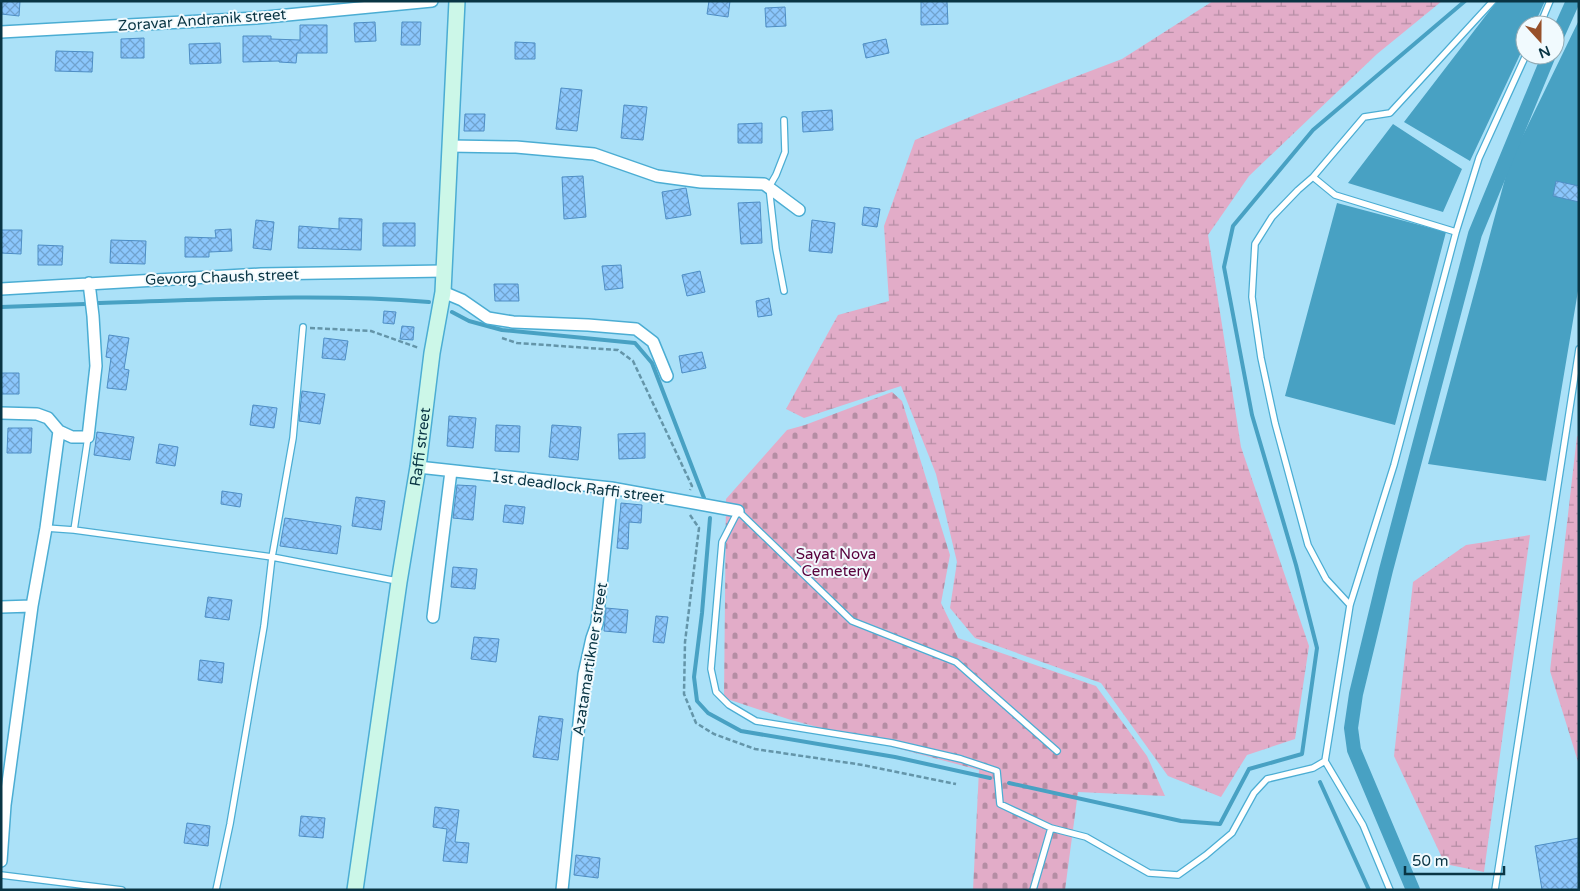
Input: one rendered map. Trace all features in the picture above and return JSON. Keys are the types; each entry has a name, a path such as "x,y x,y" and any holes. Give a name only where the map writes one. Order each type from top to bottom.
{"main road":[{"name":"Raffi street","path":"355,890 399,582 418,467 432,353 443,292 457,1"}],"street":[{"name":"Zoravar Andranik street","path":"1,32 256,18 432,1"},
{"path":"449,146 516,147 594,154 657,176 701,182 764,184 799,210"},
{"name":"Gevorg Chaush street","path":"1,289 261,274 444,271"},
{"path":"1,413 37,414 48,418 59,431 72,437 88,437 96,366 89,283"},
{"path":"443,292 462,300 488,318 512,322 636,329 653,342 667,376"},
{"path":"1,861 3,805 32,606 46,528 59,431"},
{"name":"1st deadlock Raffi street","path":"418,467 611,488 738,511"},
{"path":"433,617 451,471"},
{"name":"Azatamartikner street","path":"562,890 584,674 597,624 611,488"},
{"path":"1,607 32,606"}],"lane":[{"path":"1350,605 1326,579 1308,545 1275,423 1261,358 1252,297 1254,244 1272,217 1312,176 1364,117 1390,113 1493,1"},
{"path":"1544,15 1550,1"},
{"path":"1390,890 1363,825 1325,761 1350,605 1394,466 1456,232 1479,158 1521,65"},
{"path":"784,120 785,152 769,187 776,249 784,291"},
{"path":"1312,176 1335,196 1456,232"},
{"path":"216,890 230,824 261,645 272,557 293,438 303,327"},
{"path":"1495,890 1579,349"},
{"path":"74,530 88,437"},
{"path":"1057,751 956,662 852,621 738,511 722,542 711,669 716,692 729,705 756,721 892,743 962,759 997,771 1000,804 1051,828 1086,837 1149,874 1178,875 1232,833 1254,793 1267,779 1313,768 1325,761"},
{"path":"46,528 74,530 272,557 399,582"},
{"path":"1033,890 1051,828"},
{"path":"1,875 122,890"}],"path":[{"path":"303,327 371,331 432,353"},
{"path":"502,338 517,343 618,350 633,361 692,486 688,502 688,512 699,528 685,642 684,694 696,723 714,734 756,750 863,765 956,784"}],"green space":[{"path":"1213,1 1442,1 1377,54 1249,176 1208,235 1241,447 1309,646 1295,739 1247,755 1221,797 1168,776 1101,683 975,638 950,608 957,562 936,474 901,386 804,418 786,409 838,315 889,301 884,226 915,140 977,114 1122,59"},
{"name":"Sayat Nova Cemetery","path":"892,392 902,401 950,555 941,603 958,638 1096,686 1147,756 1165,796 1078,792 1065,890 973,890 979,770 791,720 724,698 726,499 787,430"},
{"path":"1577,436 1579,437 1579,765 1550,671"},
{"path":"1530,535 1484,872 1445,864 1394,756 1413,582 1466,545"}],"water":[{"path":"1497,1 1545,1 1539,15 1515,15 1515,65 1470,161 1404,122"},
{"path":"1579,20 1579,285 1546,481 1428,464 1509,164 1557,65 1565,65 1565,49"},
{"path":"1393,124 1462,169 1443,212 1348,183"},
{"path":"1337,203 1446,232 1395,425 1285,396"}],"building":[{"path":"1,1 20,1 19,16 1,14"},
{"path":"709,1 730,1 728,17 707,14"},
{"path":"921,1 947,1 948,24 921,25"},
{"path":"785,7 786,26 766,27 765,8"},
{"path":"375,22 376,41 355,42 354,23"},
{"path":"402,22 421,22 420,45 401,45"},
{"path":"300,25 327,25 327,53 297,53 296,63 279,61 243,62 243,36 271,36 271,39 300,40"},
{"path":"144,38 144,58 121,58 121,39"},
{"path":"886,39 889,53 866,58 863,44"},
{"path":"515,42 535,43 535,59 515,59"},
{"path":"220,43 221,63 190,64 189,44"},
{"path":"56,51 93,52 92,72 55,71"},
{"path":"561,88 582,90 577,131 556,129"},
{"path":"624,105 647,107 643,140 621,138"},
{"path":"832,110 833,130 803,132 802,112"},
{"path":"465,114 485,114 484,131 464,131"},
{"path":"762,123 762,143 738,143 738,124"},
{"path":"583,176 586,217 564,219 562,177"},
{"path":"1556,181 1579,186 1579,202 1553,196"},
{"path":"686,188 691,215 666,219 662,192"},
{"path":"760,202 762,243 741,244 738,203"},
{"path":"864,207 880,209 877,227 862,225"},
{"path":"339,218 362,219 361,250 298,248 299,226 339,229"},
{"path":"256,220 274,222 271,250 253,248"},
{"path":"812,220 835,223 832,253 809,251"},
{"path":"383,223 415,223 415,246 383,246"},
{"path":"231,229 232,251 209,252 209,257 185,257 185,237 216,238 215,230"},
{"path":"1,230 22,230 21,254 1,253"},
{"path":"111,240 146,241 145,264 110,263"},
{"path":"38,245 63,246 62,265 38,265"},
{"path":"621,265 623,288 605,290 602,266"},
{"path":"700,271 705,292 687,296 682,275"},
{"path":"494,284 518,284 519,301 495,301"},
{"path":"769,298 772,315 758,317 756,301"},
{"path":"384,311 396,312 394,324 383,323"},
{"path":"402,326 414,327 413,340 400,339"},
{"path":"109,335 129,338 124,369 129,370 126,390 107,388 111,358 106,357"},
{"path":"324,338 348,341 345,360 322,358"},
{"path":"702,352 706,368 682,373 679,356"},
{"path":"1,373 19,373 19,394 1,394"},
{"path":"302,391 325,394 320,424 299,421"},
{"path":"253,405 277,408 274,428 250,425"},
{"path":"449,416 476,418 473,448 447,446"},
{"path":"496,425 520,426 519,452 495,451"},
{"path":"552,425 581,427 578,460 549,457"},
{"path":"8,428 32,428 31,453 7,453"},
{"path":"97,432 134,437 130,460 94,455"},
{"path":"645,433 645,458 619,459 618,434"},
{"path":"159,444 178,447 175,466 156,463"},
{"path":"457,485 476,486 473,520 453,518"},
{"path":"222,491 242,494 240,507 221,504"},
{"path":"356,497 385,501 381,530 352,526"},
{"path":"621,503 642,505 641,523 629,522 628,549 617,548"},
{"path":"505,505 525,507 523,524 503,522"},
{"path":"285,518 341,526 337,554 280,546"},
{"path":"453,567 477,569 475,589 451,587"},
{"path":"208,597 232,600 229,620 205,617"},
{"path":"606,608 628,610 626,633 604,631"},
{"path":"656,616 668,617 664,643 653,642"},
{"path":"474,637 499,639 496,662 471,659"},
{"path":"200,660 224,663 222,683 198,680"},
{"path":"539,716 563,719 558,760 533,757"},
{"path":"435,807 459,810 455,842 469,843 467,863 443,861 447,829 433,827"},
{"path":"301,816 325,818 323,838 299,836"},
{"path":"187,823 210,826 208,846 184,843"},
{"path":"1579,838 1579,890 1542,890 1535,846"},
{"path":"576,855 600,858 598,878 574,875"}],"waterway":[{"path":"1009,783 1181,821 1220,824 1249,769 1302,754 1317,648 1296,565 1252,415 1224,267 1233,226 1313,130 1465,1"},
{"path":"1565,19 1573,1"},
{"path":"1413,890 1354,750 1351,728 1356,694 1386,570 1475,234 1545,65"},
{"path":"94,303 303,298 387,299 429,302"},
{"path":"1,307 85,304"},
{"path":"452,312 469,321 502,330 635,343 652,363 704,498"},
{"path":"710,518 702,613 694,677 697,701 708,713 741,731 895,757 990,778"},
{"path":"1320,782 1369,890"}]}
